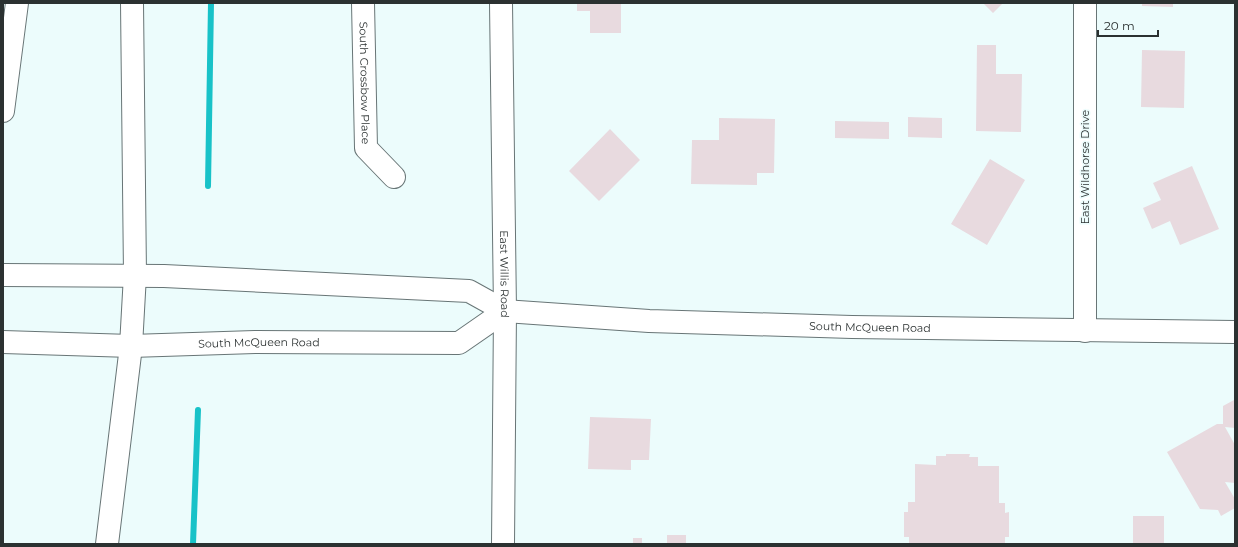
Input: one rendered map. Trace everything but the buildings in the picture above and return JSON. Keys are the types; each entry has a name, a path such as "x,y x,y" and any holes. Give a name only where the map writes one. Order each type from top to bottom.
{"main road":[{"path":"3,111 17,3"},
{"path":"107,544 130,346 135,275 132,3"},
{"name":"South Crossbow Place","path":"364,3 366,148 394,176"},
{"name":"East Willis Road","path":"501,3 505,311 503,544"},
{"name":"East Wildhorse Drive","path":"1085,3 1085,331"},
{"name":"South McQueen Road","path":"3,275 135,275 468,291 505,311 649,321 1085,331 1235,332"},
{"name":"South McQueen Road","path":"3,342 130,346 255,342 459,343 505,311"}],"waterway":[{"path":"208,186 211,3"},
{"path":"193,544 198,410"}]}
